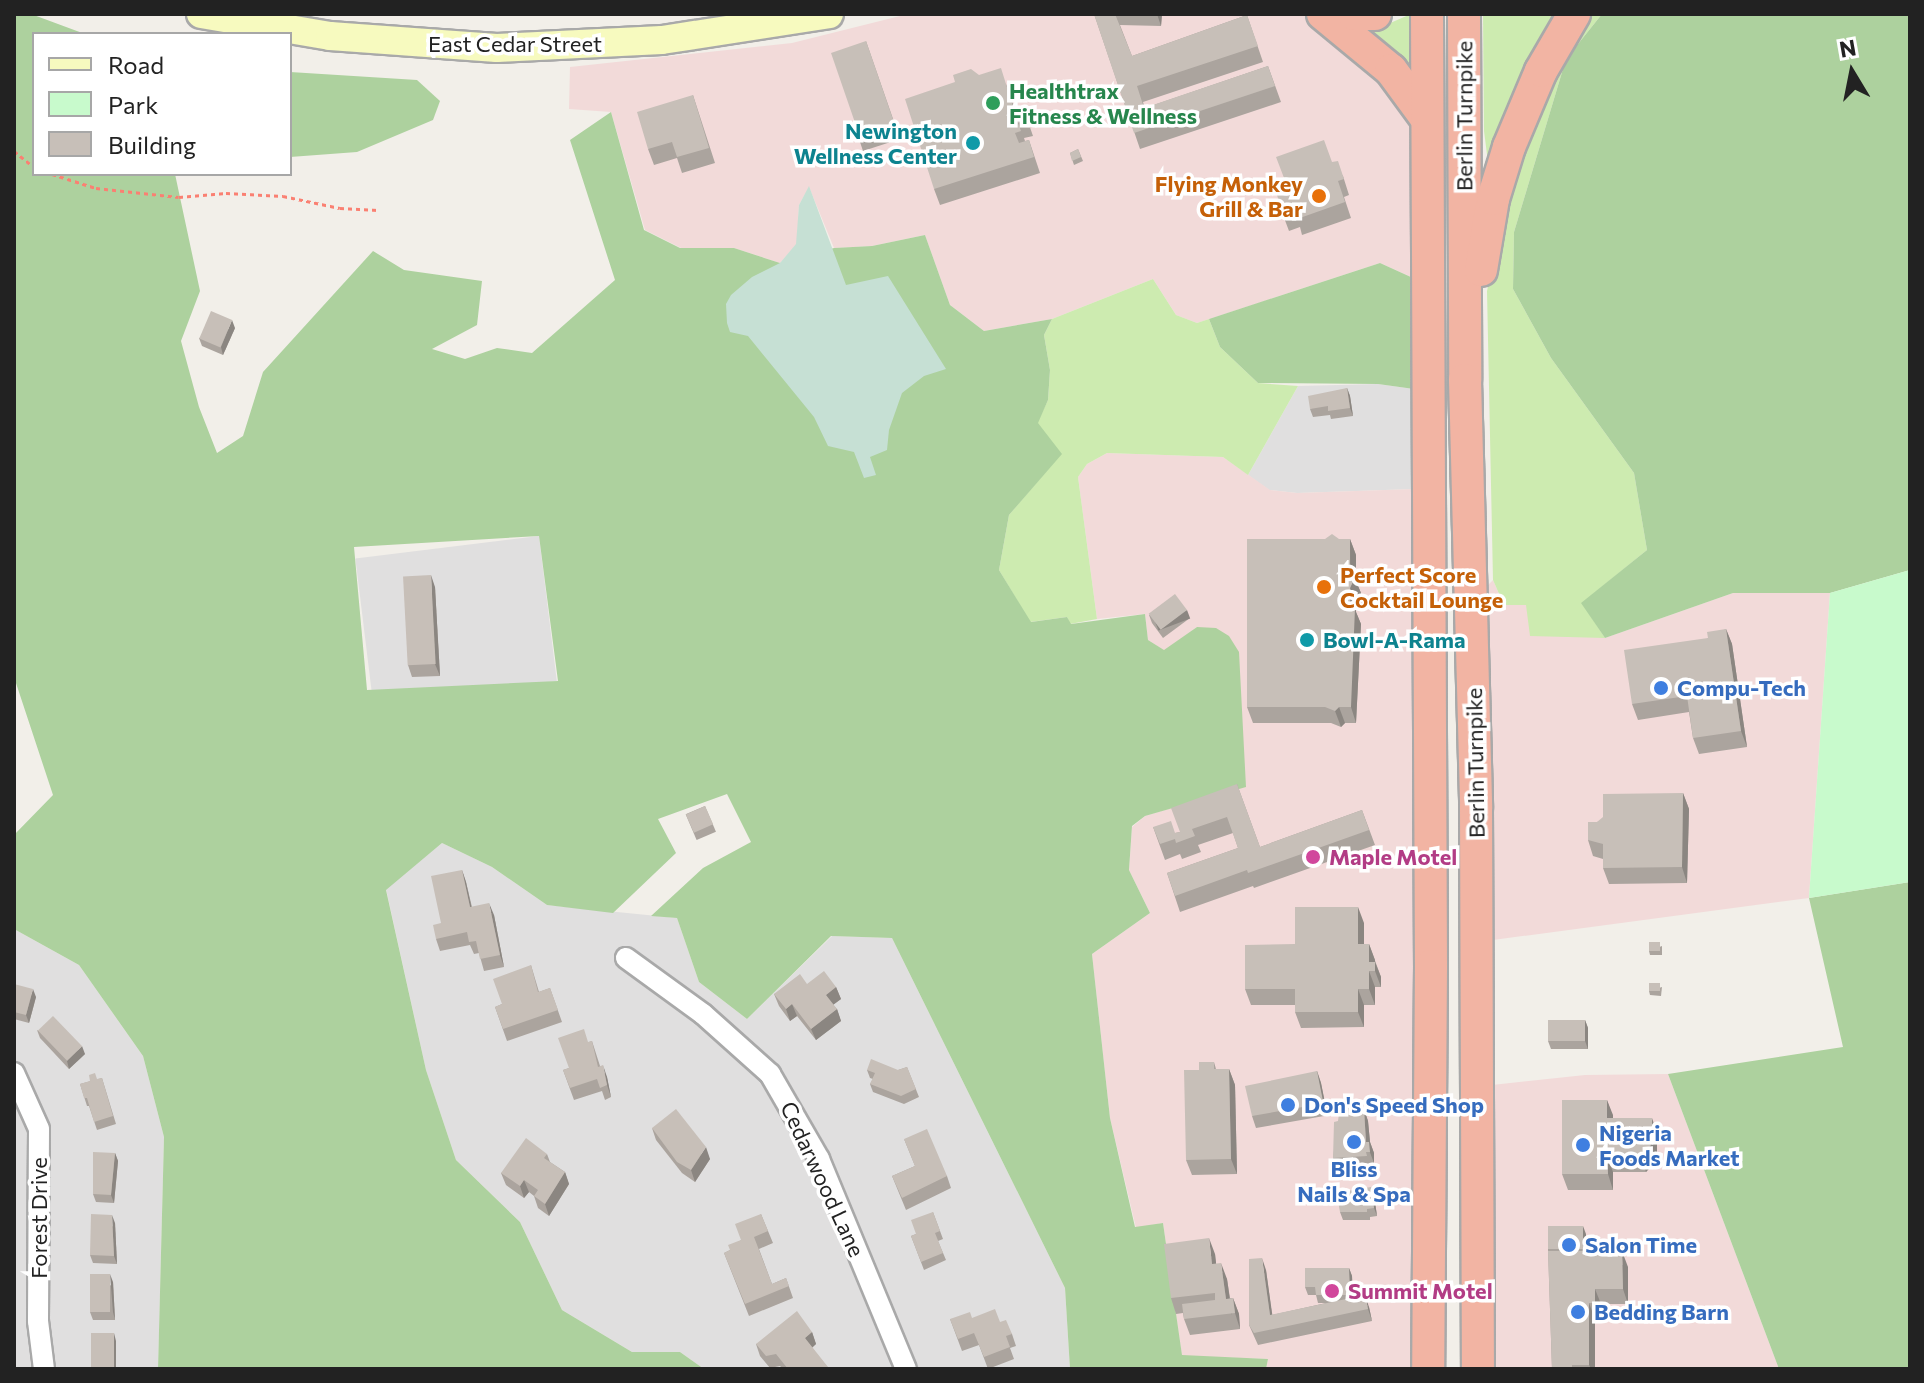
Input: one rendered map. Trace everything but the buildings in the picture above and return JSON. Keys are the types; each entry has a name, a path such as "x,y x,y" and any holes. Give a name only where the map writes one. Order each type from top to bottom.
{"highway":[{"path":"1323,14 1391,70 1427,119"},
{"path":"1354,14 1375,14"},
{"name":"Berlin Turnpike","path":"1427,14 1431,935 1428,1369"},
{"name":"Berlin Turnpike","path":"1464,14 1465,380 1476,808 1478,1369"},
{"path":"1465,380 1483,251 1501,173 1530,94 1574,14"}],"main road":[{"name":"East Cedar Street","path":"201,14 330,36 497,48 662,40 829,14"}],"street":[{"name":"Cedarwood Lane","path":"626,958 703,1014 770,1074 819,1159 906,1369"},
{"name":"Forest Drive","path":"14,1073 39,1129 38,1321 44,1369"}],"path":[{"path":"14,151 32,165"},
{"path":"58,176 96,188 179,197 226,193 283,196 340,208 378,210"}],"shaded area":[{"path":"908,14 1313,14 1402,97 1413,130 1413,278 1380,263 1197,323 1176,315 1153,279 1052,319 984,331 950,305 925,235 872,246 834,248 809,187 799,205 797,244 780,263 734,248 681,248 645,230 611,112 569,109 570,67 792,43"},
{"path":"1378,384 1414,389 1415,489 1297,493 1269,490 1248,475 1298,386"},
{"path":"1107,453 1223,457 1270,490 1297,493 1415,489 1415,1369 1266,1369 1268,1359 1182,1356 1163,1223 1136,1228 1110,1118 1092,954 1150,913 1129,870 1132,827 1145,816 1246,786 1197,627 1165,651 1148,640 1145,614 1097,619 1078,477 1087,464"},
{"path":"539,536 557,681 373,703 355,559"},
{"path":"1493,580 1504,605 1526,605 1605,638 1733,593 1830,593 1809,898 1493,940 1487,586"},
{"path":"442,843 492,867 547,905 677,918 699,982 747,1019 832,936 892,938 1065,1288 1070,1369 704,1369 680,1352 632,1352 562,1310 520,1222 456,1160 426,1070 386,889"},
{"path":"14,929 79,965 143,1056 164,1137 158,1369 14,1369"},
{"path":"1668,1074 1779,1369 1489,1369 1492,1085 1585,1075"}],"green space":[{"path":"14,14 31,14 80,32 32,32 32,176 175,176 200,291 181,341 199,407 217,453 243,436 263,372 373,251 404,270 482,281 477,325 432,349 465,359 497,348 532,353 615,280 570,140 611,112 644,230 680,248 734,248 780,263 834,248 872,246 925,235 950,305 984,331 1052,319 1044,335 1050,370 1048,400 1038,423 1062,454 1009,515 999,570 1031,622 1067,617 1071,624 1145,614 1148,640 1164,650 1197,627 1216,628 1229,636 1239,652 1246,787 1145,816 1132,826 1129,870 1150,913 1092,954 1110,1118 1135,1227 1163,1223 1182,1355 1268,1359 1266,1369 1070,1369 1065,1288 892,938 831,936 747,1019 699,982 677,918 651,916 703,868 751,842 727,794 658,819 676,853 613,913 547,905 492,867 442,843 386,890 426,1070 456,1160 520,1222 562,1310 632,1352 680,1352 704,1369 158,1369 164,1137 143,1056 79,965 14,929 14,835 53,795 14,677","holes":["539,536 558,681 367,690 354,547"]},
{"path":"1411,14 1412,77 1347,19 1381,27"},
{"path":"1483,14 1565,14 1488,162 1484,131"},
{"path":"1590,14 1602,14 1566,59 1514,232 1513,289 1551,358 1634,473 1647,550 1582,603 1605,638 1530,636 1526,605 1504,605 1493,580 1487,291 1514,171 1564,57"},
{"path":"1602,14 1910,14 1910,570 1830,593 1733,593 1605,638 1581,603 1647,550 1634,473 1551,358 1513,289 1514,232 1566,59"},
{"path":"292,72 417,80 440,101 433,120 357,152 292,157"},
{"path":"809,186 846,285 888,276 946,369 924,376 902,393 889,430 887,450 870,457 876,475 864,478 854,452 828,446 814,417 748,336 730,332 727,323 726,304 731,295 752,277 780,263 796,244 799,205"},
{"path":"1380,263 1413,278 1414,389 1378,384 1258,383 1220,347 1209,319"},
{"path":"1153,279 1176,315 1197,323 1209,319 1220,347 1258,383 1298,386 1248,475 1223,457 1107,453 1087,464 1078,477 1097,619 1070,624 1067,617 1030,622 999,570 1009,515 1061,454 1037,423 1048,400 1050,370 1044,335 1052,319"},
{"path":"1910,570 1910,882 1809,898 1830,593"},
{"path":"1910,882 1910,1369 1779,1369 1668,1074 1843,1047 1809,898"}],"place":[{"name":"Healthtrax Fitness & Wellness","path":"993,103"},
{"name":"Newington Wellness Center","path":"973,143"},
{"name":"Flying Monkey Grill & Bar","path":"1319,196"},
{"name":"Perfect Score Cocktail Lounge","path":"1324,587"},
{"name":"Bowl-A-Rama","path":"1307,640"},
{"name":"Compu-Tech","path":"1661,688"},
{"name":"Maple Motel","path":"1313,857"},
{"name":"Don's Speed Shop","path":"1288,1105"},
{"name":"Bliss Nails & Spa","path":"1354,1142"},
{"name":"Nigeria Foods Market","path":"1583,1145"},
{"name":"Salon Time","path":"1569,1245"},
{"name":"Summit Motel","path":"1332,1291"},
{"name":"Bedding Barn","path":"1578,1312"}]}
